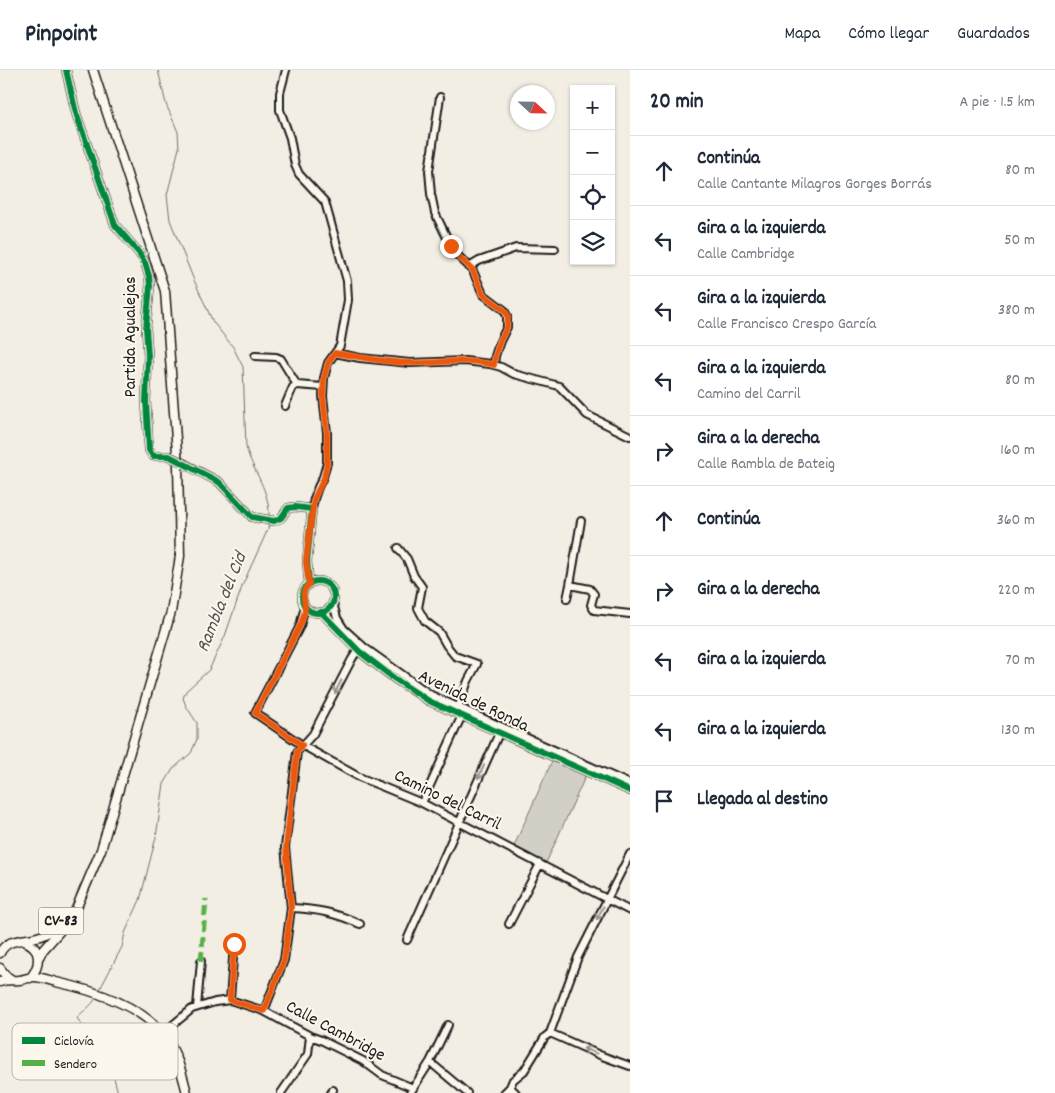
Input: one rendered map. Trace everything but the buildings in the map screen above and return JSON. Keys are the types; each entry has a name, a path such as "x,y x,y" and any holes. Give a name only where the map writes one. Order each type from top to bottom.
{"main road":[{"name":"CV-83","path":"30,978 34,973 43,950 76,910 102,850 169,622 180,556 178,466 164,291 93,70"},
{"name":"CV-83","path":"0,953 5,945 10,942 30,940 45,935 56,927 88,885"},
{"name":"CV-83","path":"22,940 33,947 38,961"},
{"path":"38,961 45,973 62,983"},
{"path":"0,968 11,979"},
{"path":"0,982 11,979 43,978 74,986 113,1000 151,1023"},
{"path":"178,1064 187,1093"}],"street":[{"name":"Partida Agualejas","path":"66,70 76,113 115,225 140,253 147,270 150,286 146,328 148,356 146,426 149,450 153,456 169,456 219,482 252,517 274,521 281,518 288,508 304,507 312,509"},
{"path":"286,70 280,93 280,110 290,138 295,165 299,174 325,202 347,281 348,300 340,346 328,363 324,378 327,463 324,478 314,499 312,509 306,561 306,569 312,583"},
{"path":"440,97 429,171 431,194 436,213 451,246 458,256 472,269 483,294 504,310 508,316 507,327 500,341 494,365"},
{"path":"469,267 479,261 516,248 555,249"},
{"path":"335,353 360,358 410,363 464,361 494,365 514,374 559,386 587,415 630,436"},
{"path":"255,356 276,357 281,360 297,385"},
{"path":"285,406 293,388 297,385 323,387"},
{"path":"567,598 581,521"},
{"path":"398,548 407,559 414,576 422,587 418,608 425,621 440,632 446,646 455,656 477,664 468,681 461,711 422,803"},
{"path":"322,582 328,585 334,596 328,609 308,615 300,626 305,606 303,592 312,583 322,582"},
{"path":"570,585 592,591 594,594 592,608 594,610 630,614"},
{"name":"Avenida de Ronda","path":"332,603 337,618 359,647"},
{"path":"305,606 317,612"},
{"name":"Avenida de Ronda","path":"317,612 395,679 430,701 461,711 630,791"},
{"name":"Camino del Carril","path":"300,626 255,713 302,745 359,777 422,803 630,911"},
{"path":"264,1011 284,960 291,908 286,847 297,752 313,734 359,647"},
{"path":"407,940 500,730"},
{"name":"Avenida de Ronda","path":"500,730 630,784"},
{"path":"504,1093 510,1087 513,1080 524,1071 545,1037 550,1034 578,957 630,854"},
{"path":"509,924 540,864"},
{"path":"291,908 318,909 345,917 360,924"},
{"path":"230,1000 234,944"},
{"path":"197,1007 201,961"},
{"name":"Calle Cambridge","path":"175,1023 197,1007 230,1000 264,1011 310,1036 363,1061 382,1075 412,1090"},
{"path":"412,1090 430,1062 448,1025"},
{"path":"550,1034 630,1066"},
{"path":"281,1093 308,1054 310,1036"},
{"path":"430,1062 467,1093"},
{"path":"510,1087 516,1093"}],"shaded area":[{"path":"552,761 586,775 546,863 514,846"}],"waterway":[{"name":"Rambla del Cid","path":"158,70 166,104 178,132 179,148 167,195 170,220 213,322 233,347 243,367 246,447 267,498 269,517"},
{"name":"Rambla del Cid","path":"99,991 122,947 125,933 140,900 156,837 164,784 173,769 191,753 197,739 197,723 183,698 186,691 209,670 225,636 243,584 269,524"},
{"name":"Rambla del Cid","path":"80,1023 77,1018 96,997"},
{"name":"Rambla del Cid","path":"115,1080 118,1093"}],"marked path":[{"path":"201,961 206,899"}],"cycle path":[{"path":"66,70 76,113 115,225 139,253 145,263 149,276 150,286 146,328 148,356 146,401 149,450 153,456 169,456 219,482 252,517 274,521 281,518 288,508 312,509 307,561 309,584"},
{"path":"318,581 329,586 334,597 329,608 318,613 307,608 302,597 307,586 318,581"},
{"path":"321,612 360,652 395,679 429,701 630,791"}],"route":[{"path":"234,944 230,1000 264,1011 284,960 291,908 286,847 297,752 302,745 255,713 304,615 305,606 302,597 309,584 306,561 314,499 318,487 324,478 327,463 326,415 323,396 324,378 328,363 335,353 360,358 410,363 464,361 494,365 500,341 507,327 508,316 504,310 483,294 472,269 466,265 451,246"}]}
